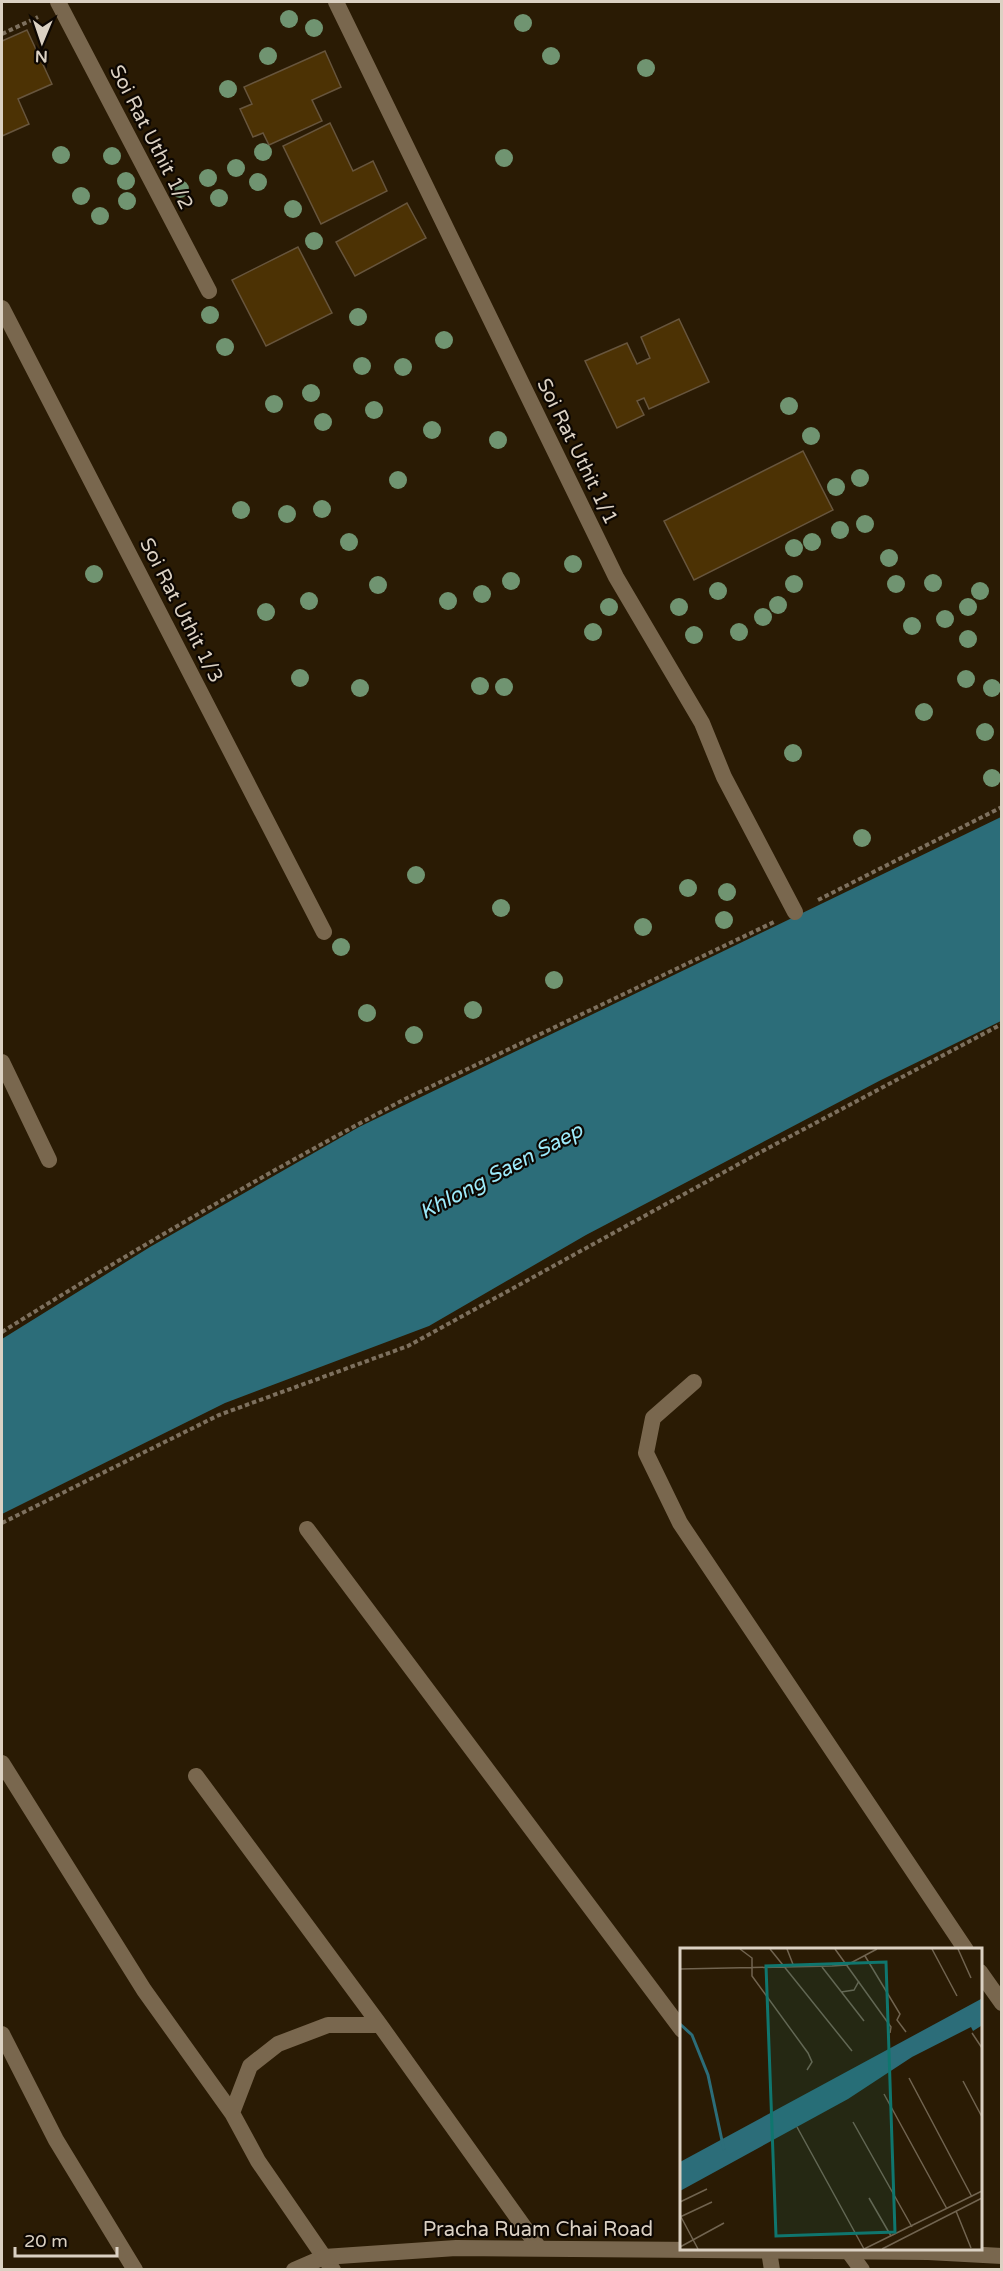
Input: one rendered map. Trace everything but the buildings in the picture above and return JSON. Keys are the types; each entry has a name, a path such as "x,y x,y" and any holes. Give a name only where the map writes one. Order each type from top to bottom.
{"street":[{"name":"Soi Rat Uthit 1/2","path":"58,2 208,291"},
{"name":"Soi Rat Uthit 1/1","path":"336,2 616,577 702,723 724,777 795,912"},
{"name":"Soi Rat Uthit 1/3","path":"2,308 324,932"},
{"path":"2,1062 49,1160"},
{"path":"694,1382 653,1418 646,1453 680,1523 965,1948"},
{"path":"307,1529 680,2027"},
{"path":"2,1763 144,1990 231,2113 258,2161 328,2263"},
{"path":"196,1776 380,2025 539,2248"},
{"path":"982,1973 1002,2003"},
{"path":"231,2113 250,2066 278,2044 328,2025 380,2025"},
{"path":"2,2034 56,2140 135,2270"},
{"name":"Pracha Ruam Chai Road","path":"294,2270 328,2263 456,2248 680,2250"},
{"name":"Pracha Ruam Chai Road","path":"692,2250 847,2250 1002,2256"},
{"path":"847,2250 862,2270"},
{"path":"769,2251 772,2270"}],"path":[{"path":"2,1332 215,1203 368,1119 795,912 1002,807"},
{"path":"2,1523 219,1416 408,1346 757,1154 1002,1024"}],"water":[{"name":"Khlong Saen Saep","path":"1001,817 1001,1021 881,1080 586,1235 429,1326 225,1403 2,1514 2,1339 150,1247 359,1127"}]}
